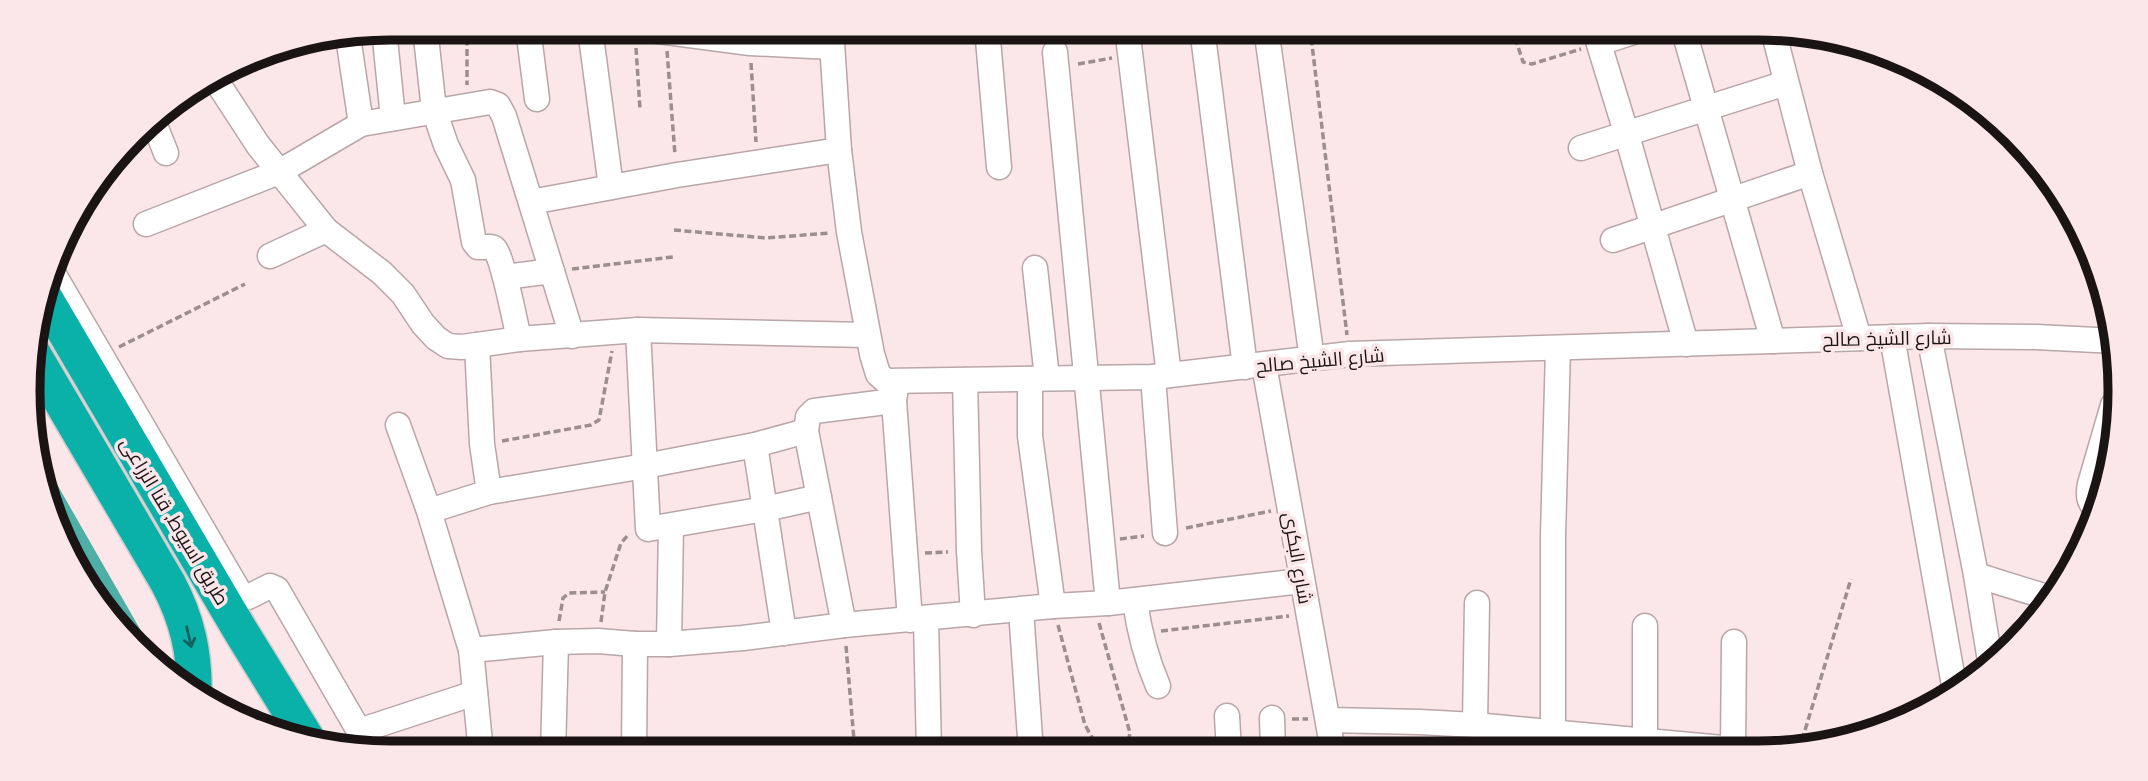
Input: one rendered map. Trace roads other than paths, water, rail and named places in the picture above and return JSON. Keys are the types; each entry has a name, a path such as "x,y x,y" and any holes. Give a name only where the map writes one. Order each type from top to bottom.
{"highway":[{"name":"طريق اسيوط, قنا الزراعى","path":"50,307 233,619 301,729"},
{"name":"طريق اسيوط, قنا الزراعى","path":"45,336 269,719"},
{"path":"41,366 181,609 190,636 194,681"}],"street":[{"path":"385,40 393,118"},
{"path":"426,40 434,110 446,145 463,180 474,242 478,247 492,247 496,250 519,339"},
{"path":"530,40 537,99"},
{"path":"583,40 611,187"},
{"path":"729,40 750,43 799,40"},
{"path":"831,40 839,150 849,232 867,335 880,377 896,391 905,554 918,620 928,741"},
{"path":"988,40 999,167"},
{"path":"1129,40 1161,376 1165,533"},
{"name":"شارع البكرى","path":"1204,40 1254,366 1289,507 1331,741"},
{"path":"1268,40 1312,359"},
{"path":"1598,40 1686,344"},
{"path":"1686,40 1773,341"},
{"path":"1776,41 1810,173 1859,338"},
{"path":"349,43 362,124"},
{"path":"1055,60 1101,542 1101,604"},
{"path":"1581,148 1786,83"},
{"path":"219,85 258,145 326,230 382,273 403,294 423,324 448,346 627,332 867,335"},
{"path":"146,223 279,172 362,124 490,102 502,110 572,336"},
{"path":"157,130 166,153"},
{"path":"531,202 677,175 839,150"},
{"path":"1613,240 1810,173"},
{"path":"270,256 326,230"},
{"path":"1035,268 1039,379 1030,436 1053,606"},
{"path":"505,277 552,271"},
{"path":"58,283 240,593 248,597 270,586 276,589 364,740"},
{"path":"627,332 645,466 660,527 669,644"},
{"path":"1929,336 1992,650"},
{"name":"شارع الشيخ صالح","path":"806,431 808,417 814,411 896,391 965,380 1161,376 1350,354 1929,336 2104,340"},
{"path":"1892,337 1953,681"},
{"path":"477,345 482,444 489,492"},
{"path":"1552,741 1558,348"},
{"path":"965,380 969,551 974,615"},
{"path":"398,425 429,511 471,650 480,741"},
{"path":"429,511 489,492 755,445 806,431 844,625"},
{"path":"2089,502 2090,484 2105,431"},
{"path":"755,445 784,633"},
{"path":"660,527 818,497"},
{"path":"1976,575 2041,595"},
{"path":"471,650 556,642 669,644 844,625 1135,601 1303,581"},
{"path":"1135,601 1140,634 1158,686"},
{"path":"1475,725 1477,603"},
{"path":"1021,610 1030,741"},
{"path":"1645,626 1646,740"},
{"path":"553,741 556,642"},
{"path":"1734,642 1738,741"},
{"path":"634,741 635,644"},
{"path":"367,740 475,693"},
{"path":"1227,716 1228,741"},
{"path":"1272,718 1273,741"},
{"path":"1328,720 1475,725 1552,741 1655,741"}],"waterway":[{"path":"63,514 118,611"}]}
